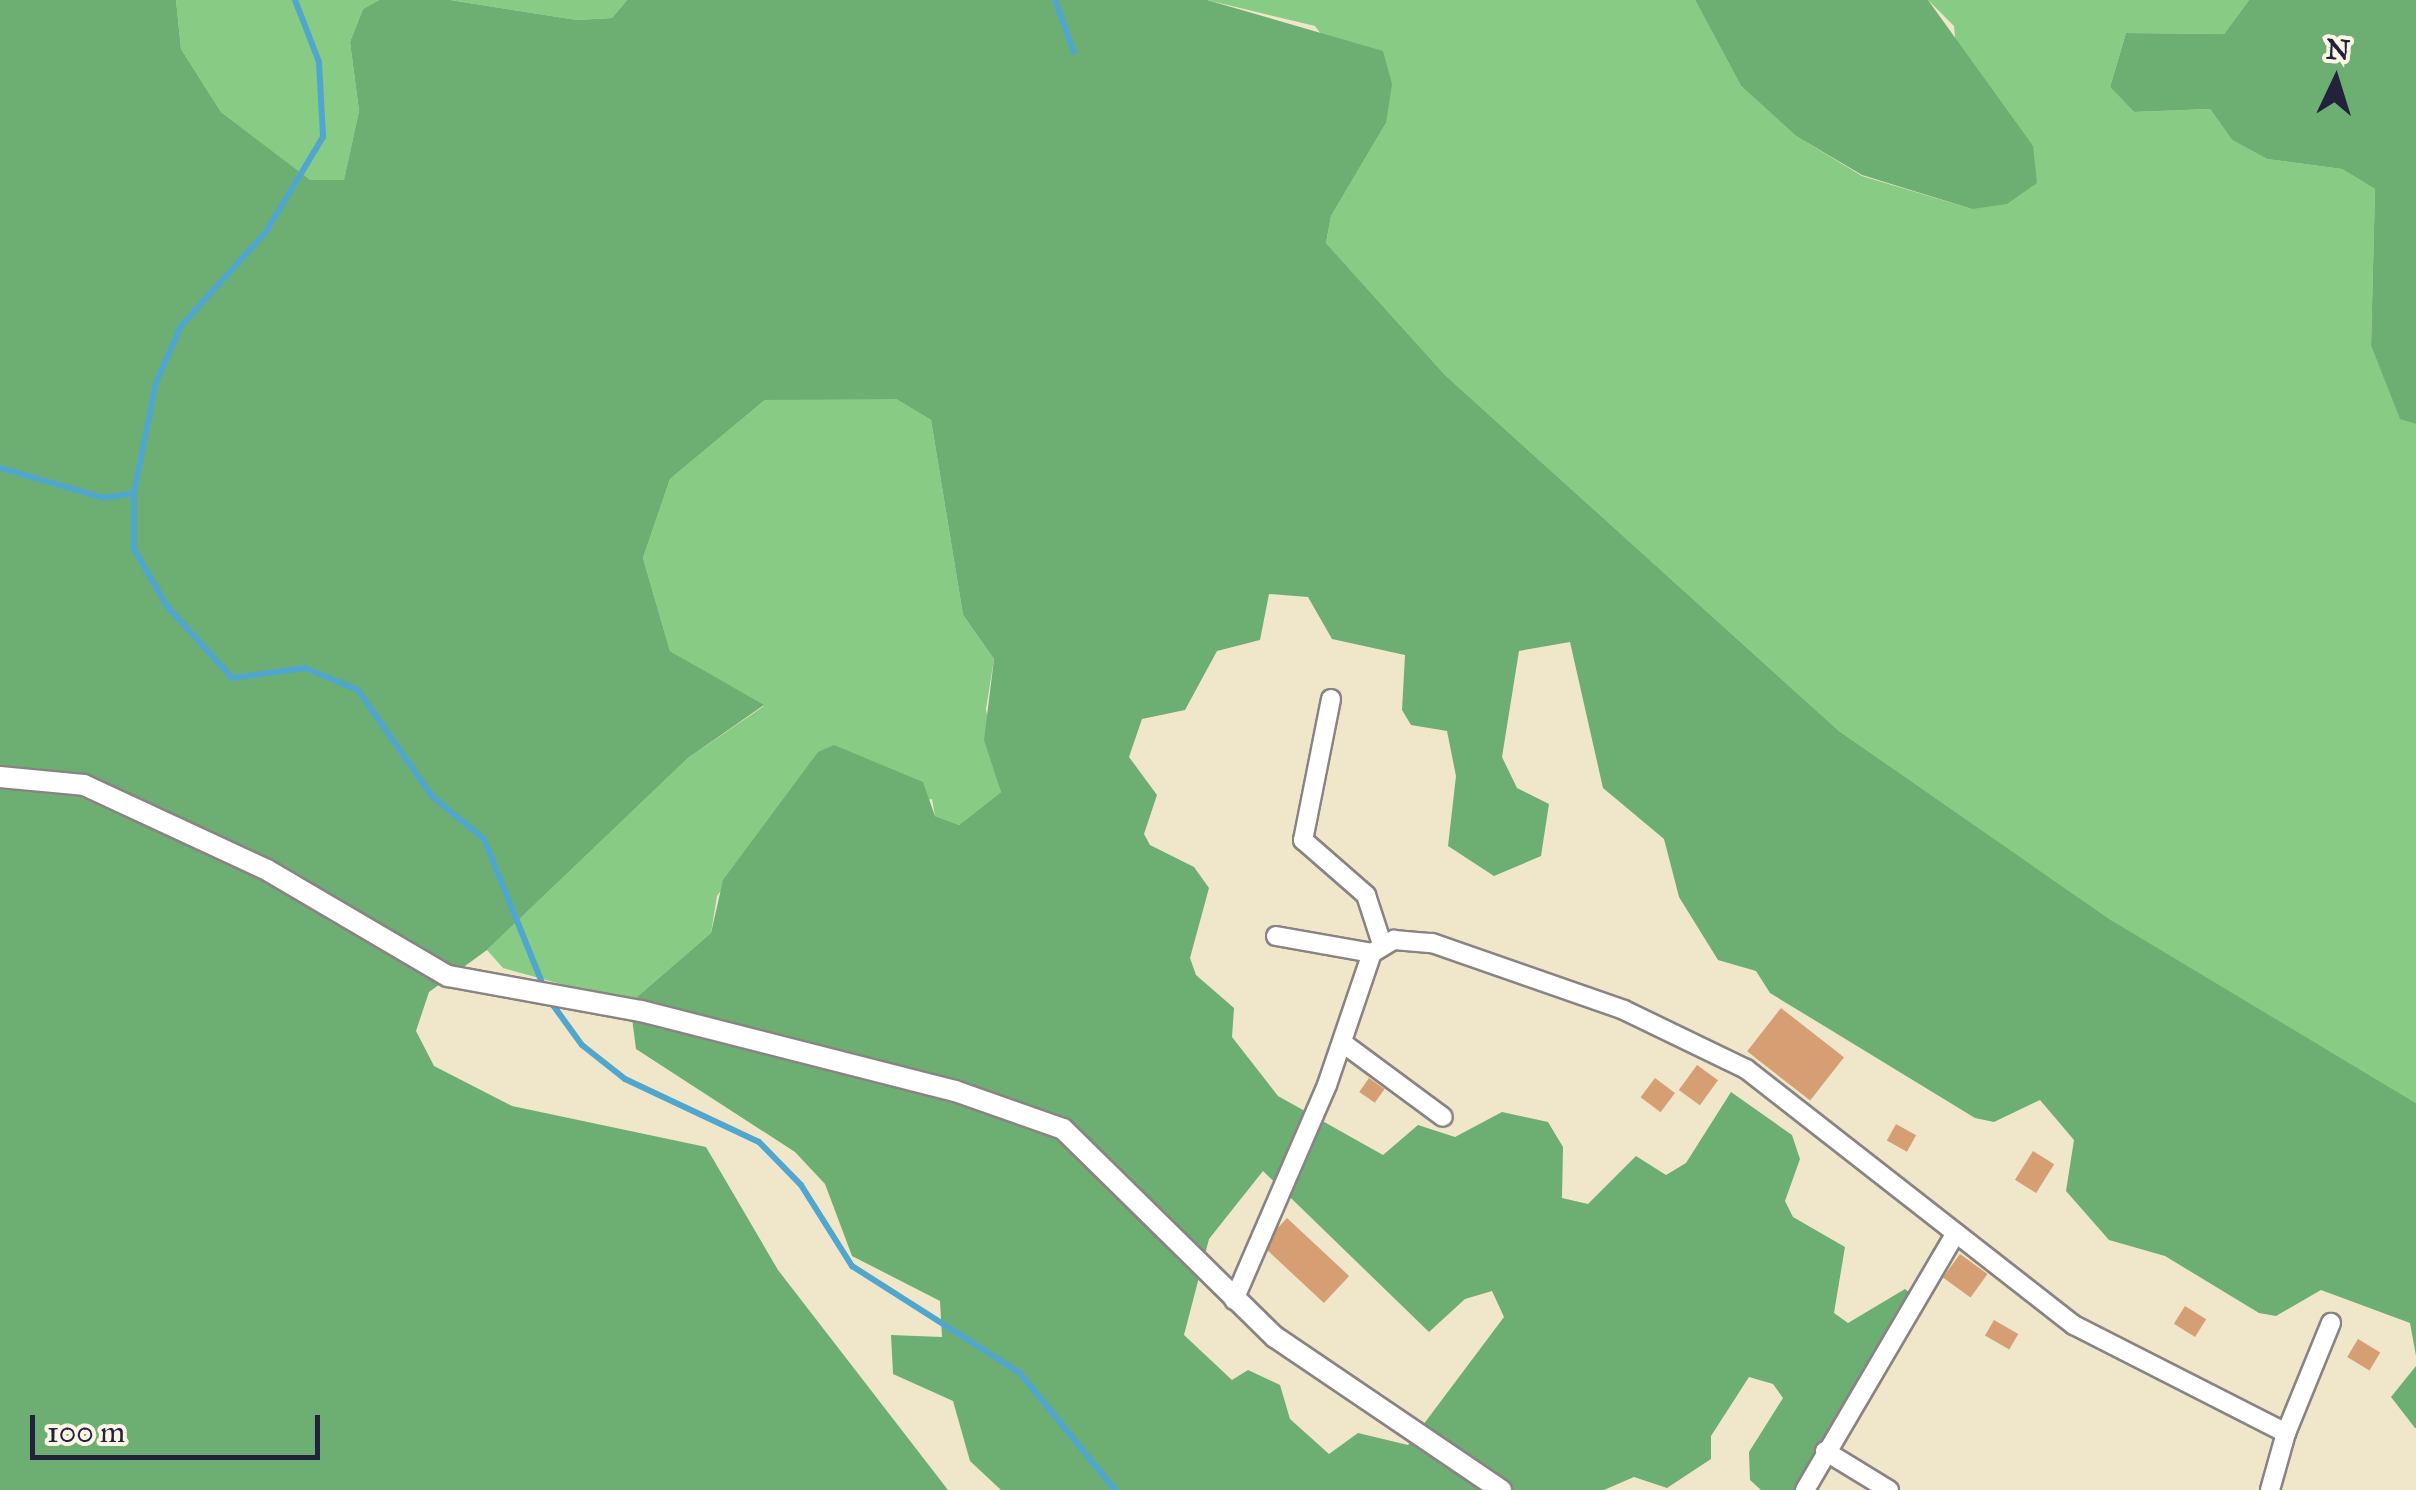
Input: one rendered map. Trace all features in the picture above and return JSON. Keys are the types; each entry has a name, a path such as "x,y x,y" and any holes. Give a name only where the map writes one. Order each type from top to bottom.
{"street":[{"path":"1234,1300 1343,1044 1377,949 1366,895 1303,840 1330,700"},
{"path":"0,777 84,785 356,917 416,962 521,991 589,1002 955,1091 1063,1129 1234,1300 1336,1386 1501,1490"},
{"path":"1276,936 1377,949 1432,944 1694,1042 1746,1070 2074,1325 2286,1433"},
{"path":"1343,1044 1443,1117"},
{"path":"1805,1490 1825,1450 1956,1234"},
{"path":"2270,1490 2286,1433 2331,1323"},
{"path":"1825,1450 1889,1490"}],"green space":[{"path":"0,0 176,0 181,49 221,112 310,180 344,180 359,111 350,42 363,9 379,0 450,0 577,20 612,18 627,0 1207,0 1383,51 1392,84 1386,123 1331,216 1326,243 1445,375 1839,731 2109,919 2416,1103 2416,1356 2410,1323 2321,1290 2276,1316 2259,1313 2165,1256 2109,1240 2066,1191 2074,1140 2040,1100 1994,1122 1975,1118 1770,993 1756,971 1718,960 1679,897 1664,839 1603,788 1570,642 1519,651 1502,757 1517,788 1549,804 1541,856 1494,876 1448,846 1456,776 1447,731 1411,725 1402,710 1405,655 1332,639 1308,597 1269,594 1260,640 1217,651 1185,710 1142,719 1129,757 1157,795 1144,834 1150,845 1194,867 1209,888 1190,958 1196,975 1234,1008 1232,1037 1278,1096 1383,1155 1418,1125 1455,1137 1502,1112 1548,1122 1563,1147 1562,1198 1588,1204 1636,1156 1666,1175 1686,1163 1731,1092 1792,1135 1800,1159 1785,1201 1793,1217 1845,1247 1834,1313 1848,1323 1905,1289 1921,1302 1815,1490 1761,1490 1750,1480 1749,1452 1783,1398 1773,1384 1749,1377 1711,1436 1711,1459 1667,1488 1634,1477 1604,1490 1001,1490 970,1461 953,1401 893,1374 891,1335 942,1337 940,1301 852,1256 825,1184 795,1152 636,1049 630,1003 711,933 723,880 818,752 834,745 923,782 935,816 959,825 1001,792 984,740 994,659 963,615 931,420 896,399 765,400 670,479 643,558 670,651 764,705 688,758 487,950 429,992 416,1031 434,1066 512,1106 706,1147 778,1270 948,1490 0,1490","holes":["1263,1171 1429,1332 1465,1299 1492,1291 1504,1317 1408,1445 1358,1433 1329,1454 1290,1419 1280,1385 1248,1370 1232,1380 1184,1335 1209,1239"]},
{"path":"176,0 379,0 363,9 350,42 359,111 344,181 309,180 221,112 181,49"},
{"path":"450,0 627,0 612,18 577,20"},
{"path":"1207,0 1695,0 1741,86 1796,136 1862,176 1972,209 1954,26 1928,0 2249,0 2224,34 2126,33 2110,87 2134,112 2210,109 2232,140 2267,159 2342,169 2375,189 2371,346 2400,418 2416,424 2416,1103 2108,919 1839,731 1445,375 1326,243 1331,216 1386,123 1315,26"},
{"path":"1695,0 1928,0 2033,146 2037,183 2007,204 1972,209 1862,175 1796,136 1741,86"},
{"path":"2249,0 2416,0 2416,424 2400,419 2371,346 2375,189 2342,169 2267,159 2232,140 2210,109 2134,112 2110,87 2126,33 2224,34"},
{"path":"850,396 896,399 931,420 963,615 994,659 986,709 1001,792 959,825 935,816 932,799 765,830 717,896 711,933 630,1003 503,968 487,950 688,758 764,706 670,651 643,558 670,479 765,400"},
{"path":"2416,1366 2416,1428 2415,1428 2391,1397"}],"building":[{"path":"1781,1008 1844,1057 1810,1101 1747,1051"},
{"path":"1697,1065 1718,1080 1700,1105 1679,1090"},
{"path":"1369,1078 1385,1089 1375,1103 1359,1092"},
{"path":"1655,1078 1675,1093 1661,1112 1641,1097"},
{"path":"1896,1124 1916,1135 1907,1152 1887,1141"},
{"path":"2033,1151 2054,1164 2036,1193 2015,1180"},
{"path":"1287,1218 1349,1276 1324,1303 1262,1245"},
{"path":"1960,1254 1988,1274 1970,1297 1943,1277"},
{"path":"2185,1306 2206,1319 2195,1337 2174,1324"},
{"path":"1994,1320 2018,1334 2009,1350 1985,1336"},
{"path":"2358,1339 2380,1352 2369,1370 2347,1357"}],"waterway":[{"path":"295,0 319,62 323,137 266,232 181,326 156,383 134,493 134,549 167,606 232,678 305,668 358,690 432,796 484,839 545,990"},
{"path":"1055,0 1074,52"},
{"path":"0,468 104,498 134,493"},
{"path":"550,1001 582,1045 625,1079 759,1142 801,1185 852,1266 1020,1373 1115,1490"}]}
